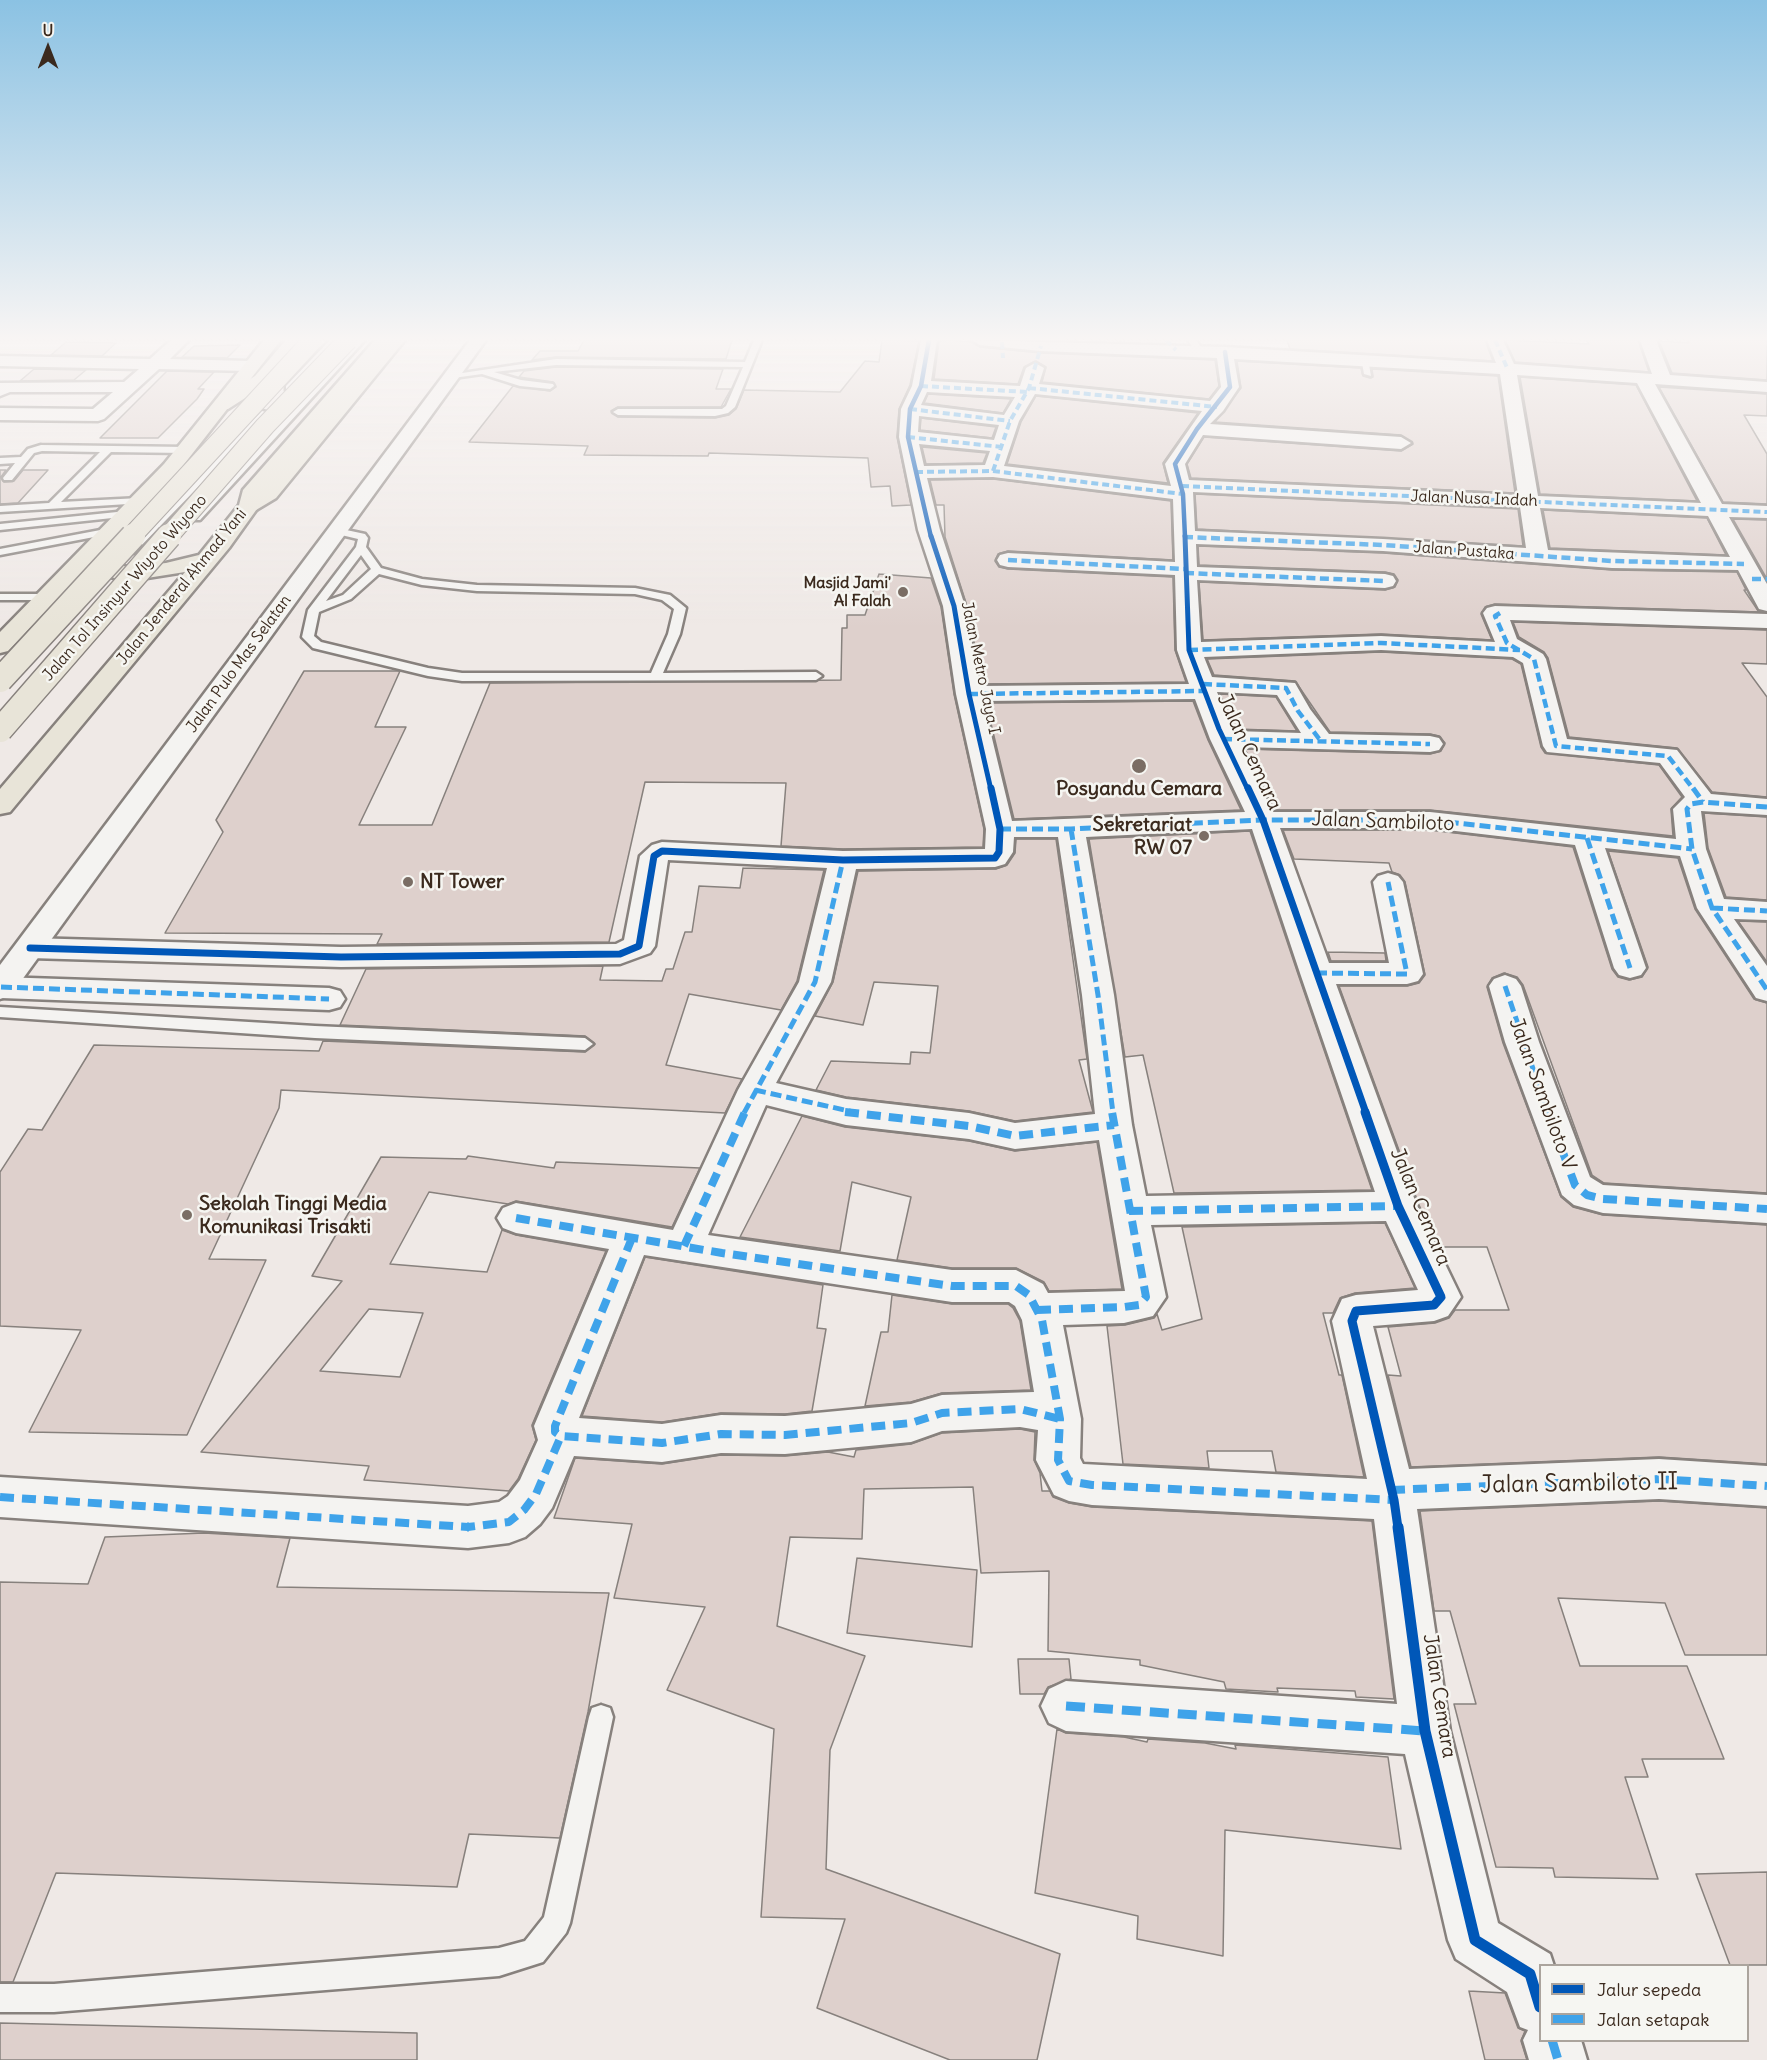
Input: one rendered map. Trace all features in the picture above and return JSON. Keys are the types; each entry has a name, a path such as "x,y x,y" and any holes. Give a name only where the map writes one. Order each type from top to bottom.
{"highway":[{"path":"0,646 134,507 197,436"},
{"name":"Jalan Tol Insinyur Wiyoto Wiyono","path":"0,680 225,436"},
{"name":"Jalan Tol Insinyur Wiyoto Wiyono","path":"0,730 256,436"},
{"name":"Jalan Jenderal Ahmad Yani","path":"0,806 206,560 249,506 250,494 300,436"},
{"path":"249,506 269,494 318,436"},
{"path":"80,562 109,572 145,573 206,560"}],"street":[{"name":"Jalan Pulo Mas Selatan","path":"0,996 30,948 408,436"},
{"path":"993,471 1005,436"},
{"name":"Jalan Cemara","path":"1193,436 1175,464 1182,490 1190,650 1223,739 1263,819 1398,1206 1441,1297 1434,1305 1356,1311 1352,1321 1393,1495 1425,1731 1475,1940 1530,1974 1539,2004"},
{"path":"1309,436 1401,442"},
{"path":"1518,436 1538,557"},
{"path":"1676,436 1754,574 1767,603"},
{"path":"908,437 1002,447"},
{"name":"Jalan Metro Jaya I","path":"908,437 929,530 954,606 969,694 1000,829"},
{"name":"Jalan Nusa Indah","path":"916,472 993,471 1182,490 1528,501 1767,512"},
{"name":"Jalan Pustaka","path":"1184,537 1383,545 1754,574"},
{"path":"1008,560 1385,581"},
{"path":"1703,802 1668,756 1556,746 1534,659 1507,643 1495,613 1767,621"},
{"path":"1190,650 1381,643 1520,650"},
{"path":"969,694 1286,688 1298,711 1320,740"},
{"path":"1223,739 1430,744"},
{"path":"1767,807 1703,802 1691,804 1687,809 1692,849 1712,908 1767,990"},
{"name":"Jalan Sambiloto","path":"1000,829 1071,829 1263,819 1430,820 1692,849"},
{"path":"30,948 341,957 620,954 639,946 654,856 662,851 843,860 988,860 995,858 999,852 1000,829"},
{"path":"1037,1310 1139,1305 1146,1297 1114,1125 1098,995 1071,829"},
{"path":"1587,838 1630,968"},
{"path":"684,1246 755,1090 815,982 843,860"},
{"path":"1316,973 1407,974 1388,882"},
{"path":"1712,908 1767,911"},
{"name":"Jalan Sambiloto V","path":"1504,986 1522,1042 1575,1185 1587,1195 1603,1199 1767,1209"},
{"path":"0,996 329,999"},
{"path":"755,1090 846,1112 969,1126 1015,1136 1114,1125"},
{"path":"1129,1211 1398,1206"},
{"path":"516,1218 952,1286 1016,1286 1029,1295 1042,1320 1060,1419 1032,1410 1020,1409 942,1413 911,1423 785,1435 721,1434 662,1443 561,1436 555,1432 555,1426 633,1238"},
{"name":"Jalan Sambiloto II","path":"1060,1419 1058,1460 1069,1481 1092,1485 1393,1495 1659,1479 1767,1486"},
{"path":"0,1497 468,1527 509,1522 524,1510 536,1494 561,1436"},
{"path":"1066,1706 1425,1731"},
{"path":"1553,2042 1558,2060"}],"lane":[{"path":"0,689 109,572 241,436"},
{"path":"0,740 145,573 272,436"},
{"path":"8,478 31,451 41,448 186,450"},
{"path":"52,506 108,449"},
{"path":"0,461 23,460"},
{"path":"0,509 52,506 134,507"},
{"path":"0,527 134,507"},
{"path":"0,552 111,531"},
{"path":"337,531 351,532 363,538 361,547 314,610 308,637 317,645 428,672 462,677 816,676"},
{"path":"361,547 378,570 422,582 477,588 635,591 666,597 680,608 674,634 655,677"},
{"path":"314,610 347,597 378,570"},
{"path":"0,597 45,597"},
{"path":"0,996 315,1032 585,1044"},
{"path":"0,1998 54,1998 499,1962 533,1952 556,1923 601,1717"}],"building":[{"path":"102,436 160,436 158,438 100,438"},
{"path":"474,436 897,436 911,505 892,506 890,486 871,487 868,458 709,453 708,456 584,455 588,446 469,442"},
{"path":"1016,436 1182,436 1163,463 1168,483 1007,464"},
{"path":"1403,436 1507,436 1515,493 1191,478 1187,464 1204,437 1401,451 1413,444"},
{"path":"1530,436 1663,436 1697,501 1540,494"},
{"path":"1686,436 1756,436 1767,454 1767,504 1723,502"},
{"path":"922,447 987,453 983,463 926,464"},
{"path":"0,470 6,470 1,477 4,482 14,481 23,470 48,470 18,503 0,504"},
{"path":"993,479 1171,501 1173,560 1008,551 998,554 995,561 999,567 1008,569 1173,577 1175,650 1186,682 982,684 967,606 945,537 944,505 936,505 930,480"},
{"path":"1195,494 1518,509 1523,546 1197,529"},
{"path":"1543,510 1707,518 1726,555 1550,548"},
{"path":"1733,519 1767,520 1767,579"},
{"path":"1198,546 1383,553 1612,570 1737,572 1746,590 1744,590 1759,612 1495,604 1485,607 1481,614 1492,640 1381,634 1203,640 1199,582 1385,590 1395,587 1398,580 1394,574 1385,572 1199,565"},
{"path":"879,574 931,578 941,607 954,694 984,829 983,847 843,849 781,846 786,783 645,782 609,942 377,944 382,934 165,933 223,832 216,820 304,671 400,671 375,727 406,727 359,825 432,825 490,683 841,680 842,628 847,628 847,615 865,615"},
{"path":"1513,622 1767,630 1767,664 1742,663 1767,697 1767,797 1712,792 1677,748 1569,737 1548,658 1544,652 1519,637"},
{"path":"1381,652 1512,659 1521,664 1541,747 1545,753 1659,765 1682,797 1671,809 1673,836 1430,810 1274,810 1245,749 1430,754 1441,751 1445,743 1439,736 1430,734 1330,732 1295,681 1214,675 1207,659"},
{"path":"1220,694 1276,697 1297,731 1235,729"},
{"path":"1193,701 1208,740 1241,810 1014,819 986,703"},
{"path":"1704,813 1767,817 1767,900 1726,897 1708,848"},
{"path":"1283,830 1430,830 1573,847 1612,969 1618,977 1629,980 1642,977 1648,967 1608,851 1678,858 1695,909 1754,999 1767,1003 1767,1193 1604,1183 1592,1175 1523,985 1517,977 1504,973 1492,978 1487,987 1503,1043 1561,1197 1573,1207 1603,1215 1767,1225 1767,1464 1659,1457 1411,1467 1388,1375 1401,1376 1388,1327 1435,1323 1449,1318 1455,1310 1509,1310 1487,1247 1439,1247 1419,1205 1339,986 1407,986 1419,983 1425,975 1405,882 1400,875 1392,872 1389,863 1294,859"},
{"path":"1250,831 1372,1190 1174,1193 1143,1055 1125,1057 1089,839"},
{"path":"1016,839 1056,839 1087,1059 1079,1060 1093,1112 1015,1121 969,1111 846,1097 816,1090 831,1061 910,1064 911,1052 930,1053 938,986 874,982 863,1025 815,1016 833,982 858,871 996,869 1007,865 1015,853"},
{"path":"743,868 824,870 797,981 781,1010 689,994 666,1065 742,1079 725,1113 281,1090 279,1108 209,1259 266,1260 187,1435 29,1432 81,1330 0,1326 0,1172 28,1129 42,1130 94,1045 319,1051 323,1041 585,1052 595,1044 585,1036 340,1025 366,969 603,966 600,980 662,981 666,969 673,969 685,932 692,932 699,886 740,888"},
{"path":"1738,921 1767,922 1767,962"},
{"path":"1328,952 1385,953 1386,961 1331,961"},
{"path":"802,1116 845,1127 969,1141 1015,1151 1097,1142 1122,1289 1049,1291 1044,1282 1016,1268 952,1268 897,1260 911,1197 852,1182 840,1251 740,1237"},
{"path":"468,1156 554,1168 556,1162 700,1168 672,1227 516,1201 508,1204 429,1192 390,1264 487,1272 502,1230 516,1235 606,1251 532,1425 536,1440 518,1479 509,1491 364,1480 369,1466 201,1452 342,1281 312,1276 381,1157 466,1159","holes":["369,1309 423,1313 400,1377 320,1371"]},
{"path":"1385,1223 1415,1288 1355,1293 1340,1298 1333,1313 1323,1313 1339,1375 1342,1375 1364,1477 1276,1472 1272,1451 1207,1451 1209,1468 1123,1464 1107,1326 1125,1325 1154,1318 1157,1314 1162,1330 1202,1319 1182,1227"},
{"path":"645,1257 823,1285 817,1328 826,1329 812,1411 785,1414 721,1413 662,1422 582,1416"},
{"path":"892,1295 952,1304 1008,1304 1020,1321 1031,1390 942,1393 911,1402 865,1406 881,1332 888,1332"},
{"path":"1020,1429 1035,1432 1034,1460 1040,1473 1042,1491 1050,1491 1053,1497 1069,1503 1092,1507 1372,1521 1394,1699 1356,1697 1355,1691 1277,1688 1278,1692 1226,1689 1224,1682 1140,1665 1140,1660 1048,1651 1049,1571 981,1573 973,1487 864,1489 862,1539 790,1537 777,1626 865,1656 830,1750 826,1869 1060,1954 1037,2060 950,2060 817,2008 845,1919 761,1917 774,1729 667,1690 705,1607 614,1598 632,1524 554,1518 575,1458 662,1464 721,1455 785,1456 828,1452 854,1457 856,1450 911,1444 942,1433"},
{"path":"1659,1501 1767,1508 1767,1655 1685,1655 1665,1603 1558,1598 1580,1666 1687,1666 1724,1759 1642,1759 1648,1777 1625,1777 1658,1879 1555,1877 1553,1868 1496,1867 1454,1704 1476,1704 1450,1611 1434,1611 1420,1511"},
{"path":"204,1533 290,1538 277,1587 609,1593 588,1712 560,1838 469,1834 457,1887 56,1873 13,1982 0,1982 0,1582 88,1584 105,1537"},
{"path":"857,1558 977,1570 972,1647 847,1633"},
{"path":"1018,1659 1069,1659 1071,1679 1048,1687 1044,1694 1020,1694"},
{"path":"1057,1729 1066,1733 1124,1737 1147,1742 1148,1739 1205,1743 1236,1749 1235,1745 1388,1757 1401,1849 1225,1830 1223,1956 1137,1939 1138,1916 1035,1893"},
{"path":"1767,1872 1767,1965 1730,1964 1696,1874"},
{"path":"1469,1991 1505,1993 1518,2028 1525,2031 1521,2041 1527,2060 1485,2060"},
{"path":"0,2023 417,2033 417,2060 0,2060"}],"marked path":[{"path":"993,471 1005,436"},
{"path":"908,437 1002,447"},
{"path":"916,472 993,471 1183,494"},
{"path":"1182,486 1767,512"},
{"path":"1184,537 1383,545 1612,561 1744,564"},
{"path":"1008,560 1185,569"},
{"path":"1185,573 1385,581"},
{"path":"1752,579 1767,579"},
{"path":"1500,613 1495,616 1507,643 1534,659 1556,746 1668,756 1703,802"},
{"path":"1189,650 1381,643 1520,650"},
{"path":"1203,684 1286,688 1298,711 1320,740"},
{"path":"969,694 1203,691"},
{"path":"1223,739 1430,744"},
{"path":"1767,807 1703,802 1691,804 1687,809 1692,849 1712,908 1767,990"},
{"path":"1000,829 1071,829 1263,820 1430,820 1692,849"},
{"path":"1037,1310 1124,1307 1139,1305 1146,1297 1114,1125 1098,995 1071,829"},
{"path":"1587,838 1630,968"},
{"path":"684,1246 755,1090 815,982 843,860"},
{"path":"1316,973 1407,974 1388,882"},
{"path":"1712,908 1767,911"},
{"path":"1505,986 1522,1042 1575,1185 1587,1195 1603,1199 1767,1209"},
{"path":"1,987 329,999"},
{"path":"755,1090 846,1112 969,1126 1015,1136 1114,1125"},
{"path":"1129,1211 1398,1206"},
{"path":"516,1218 722,1253 952,1286 1016,1286 1029,1295 1042,1320 1060,1419 1058,1460 1069,1481 1092,1485 1394,1500"},
{"path":"632,1238 555,1426 555,1432 561,1436 662,1443 721,1434 785,1435 911,1423 942,1413 1020,1409 1032,1410 1060,1419"},
{"path":"0,1497 468,1527 509,1522 524,1510 536,1494 561,1436"},
{"path":"1391,1490 1659,1479 1767,1486"},
{"path":"1066,1706 1425,1731"},
{"path":"1553,2042 1558,2060"}],"cycle path":[{"path":"30,948 341,957 620,954 639,946 654,856 662,851 843,860 995,858 999,852 1000,829 969,694 954,606 929,530 908,436"},
{"path":"1193,436 1175,464 1183,494 1189,650 1219,729 1263,820 1398,1206 1441,1297 1434,1305 1356,1311 1352,1321 1394,1500 1425,1731 1475,1940 1530,1974 1539,2004"}],"place":[{"name":"Masjid Jami' Al Falah","path":"903,592"},
{"name":"Posyandu Cemara","path":"1139,766"},
{"name":"Sekretariat RW 07","path":"1204,836"},
{"name":"NT Tower","path":"408,882"},
{"name":"Sekolah Tinggi Media Komunikasi Trisakti","path":"187,1215"}]}
